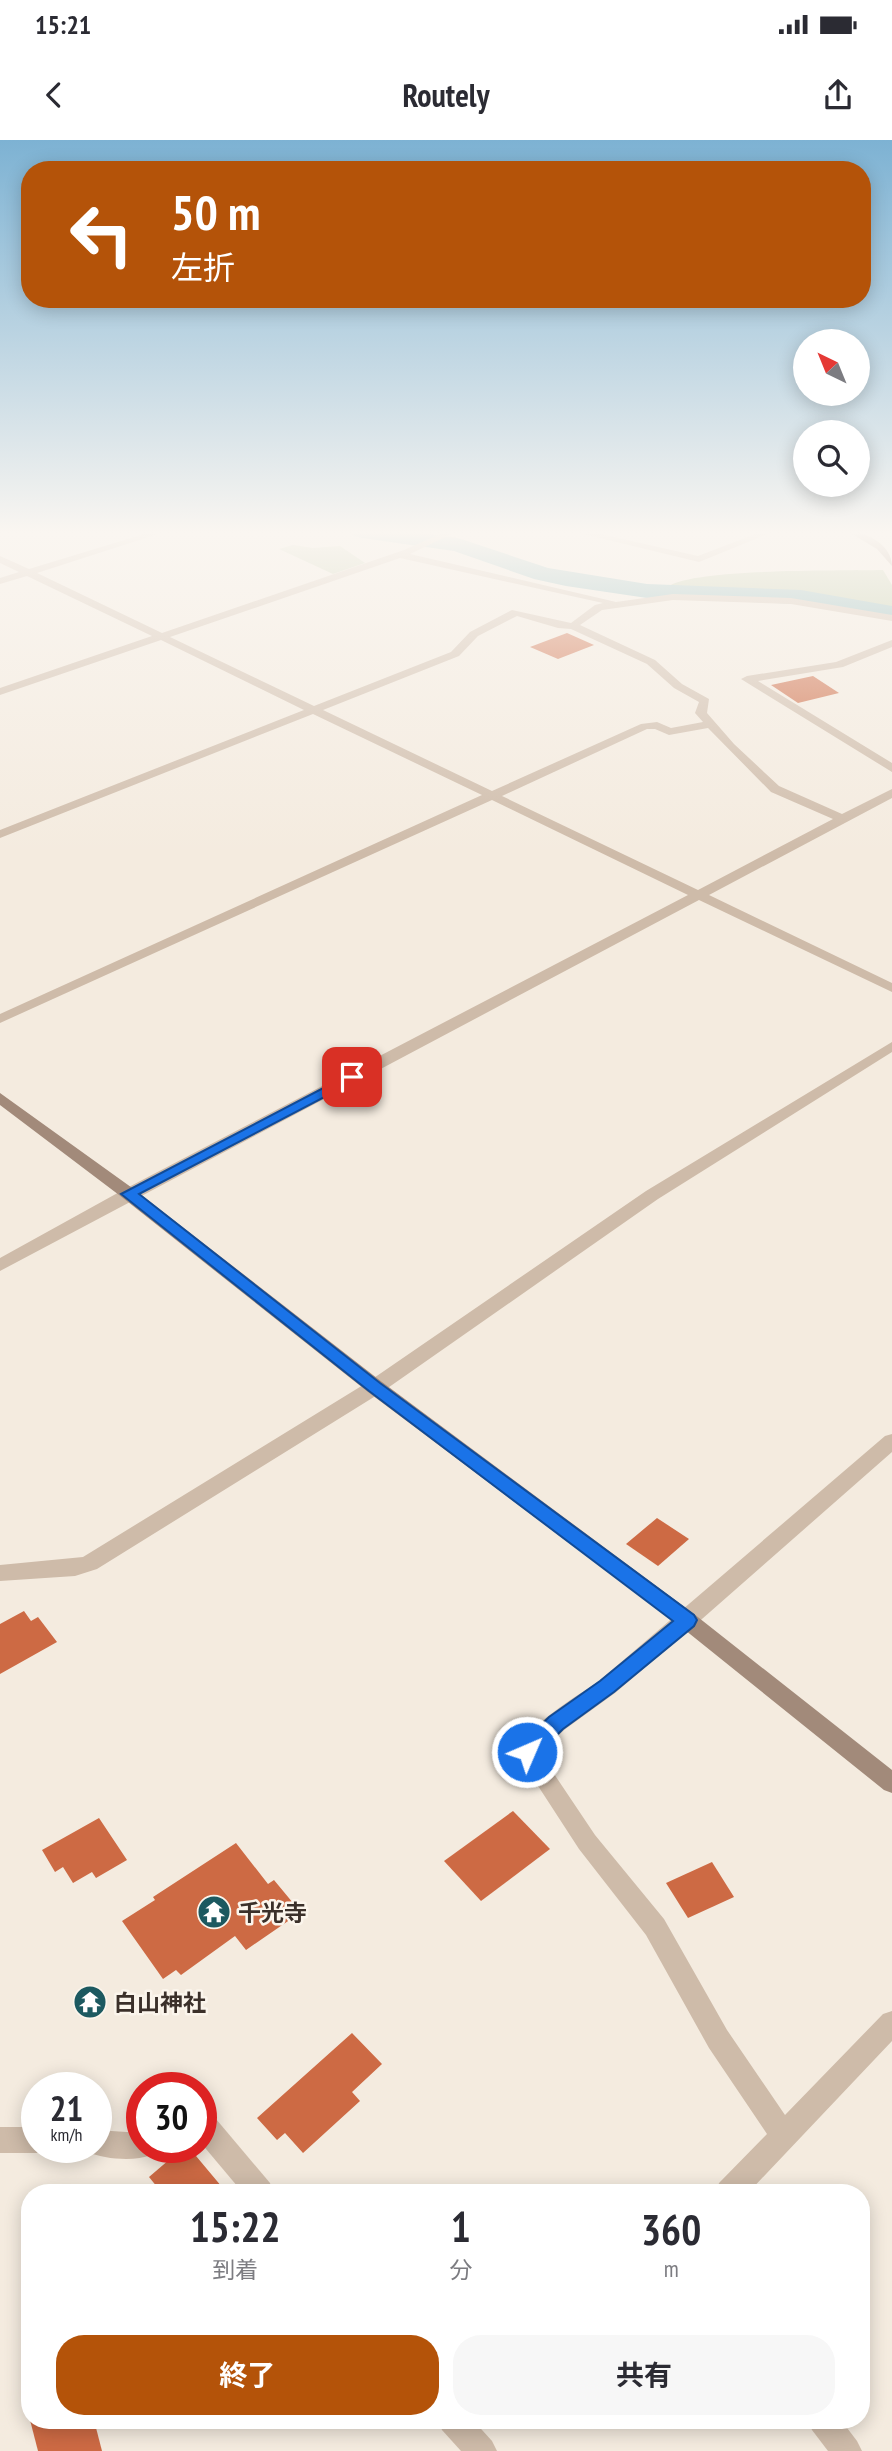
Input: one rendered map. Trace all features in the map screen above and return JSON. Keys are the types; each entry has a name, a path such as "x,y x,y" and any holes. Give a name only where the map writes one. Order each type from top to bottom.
{"street":[{"path":"0,692 153,639"},
{"path":"167,639 892,988"},
{"path":"0,834 454,654 469,639"},
{"path":"601,639 651,662 678,686 705,701 701,713 730,746 775,789 843,819"},
{"path":"892,642 844,665 801,674 747,679 892,768"},
{"path":"0,1019 645,726 657,725 669,732 711,723"},
{"path":"0,1265 129,1194 892,793"},
{"path":"0,1573 75,1568 90,1563 374,1387 652,1195 892,1046"},
{"path":"0,1098 129,1194 374,1387 687,1620 892,1783"},
{"path":"783,2136 718,2039 655,1927 587,1842 527,1752 556,1723 607,1686 687,1620 892,1441"},
{"path":"738,2184 892,2023"},
{"path":"0,2140 21,2140"},
{"path":"217,2141 253,2184"},
{"path":"461,2429 482,2451"},
{"path":"829,2429 847,2451"}],"building":[{"path":"552,639 580,639 594,645 558,659 530,647"},
{"path":"813,676 839,693 798,703 771,685"},
{"path":"657,1518 689,1539 658,1566 626,1544"},
{"path":"24,1611 31,1621 38,1617 57,1642 0,1674 0,1624"},
{"path":"513,1811 550,1849 481,1901 444,1861"},
{"path":"99,1818 127,1860 96,1878 92,1872 73,1883 63,1867 55,1872 42,1850"},
{"name":"千光寺","path":"236,1843 268,1884 274,1880 298,1909 288,1916 291,1919 246,1950 235,1936 181,1975 176,1970 163,1979 122,1921 155,1900 153,1897"},
{"path":"712,1862 734,1897 688,1918 666,1883"},
{"path":"352,2033 382,2064 352,2092 360,2101 303,2153 285,2133 277,2140 257,2118"},
{"path":"165,2163 202,2163 219,2184 155,2184 149,2177"},
{"path":"32,2429 96,2429 102,2451 38,2451"}],"place":[{"name":"千光寺","path":"214,1912"},
{"name":"白山神社","path":"90,2002"}],"route":[{"path":"352,1077 129,1194 374,1387 687,1620 607,1686 556,1723 527,1752"}]}
